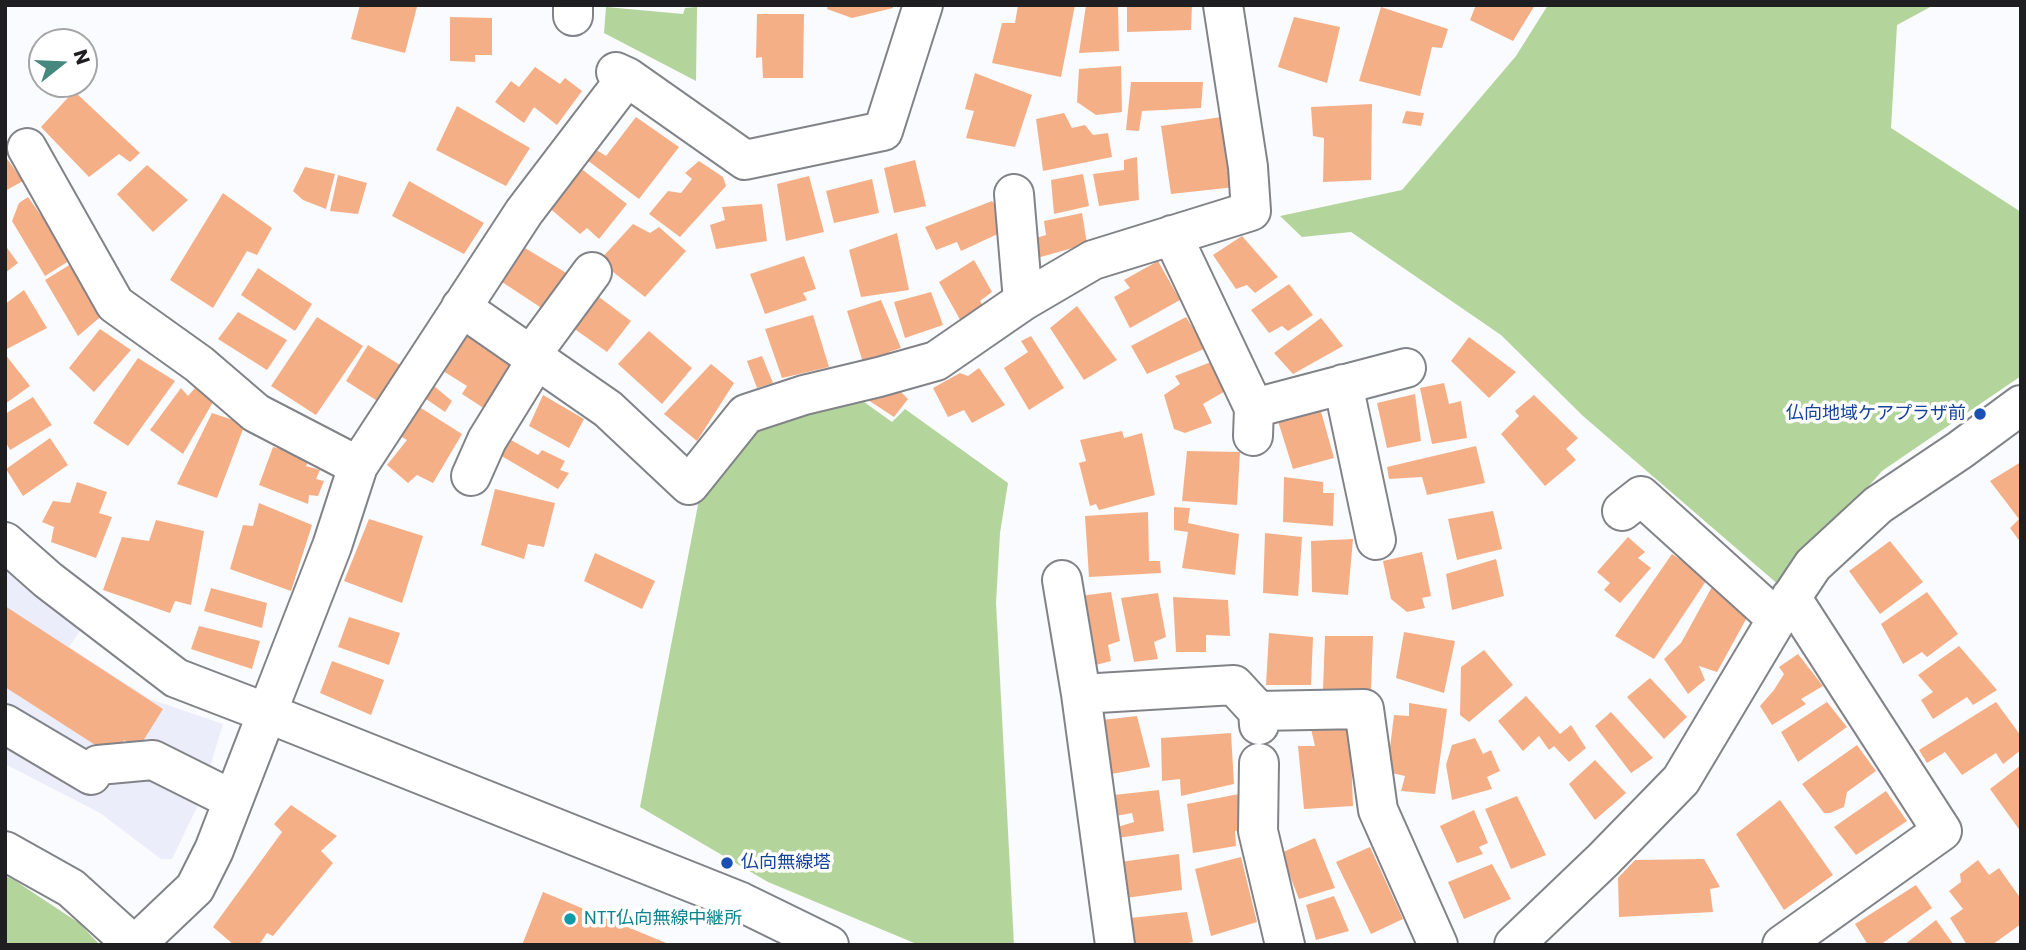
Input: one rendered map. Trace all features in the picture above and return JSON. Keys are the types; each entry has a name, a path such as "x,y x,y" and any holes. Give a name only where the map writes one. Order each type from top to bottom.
{"street":[{"path":"5,851 71,888 134,945 195,888 214,850 332,546 358,466 524,212 621,75 745,160 883,131 923,5"},
{"path":"461,306 608,409 690,485 746,414 804,395 936,361 1023,301 1093,260 1251,211 1248,167 1223,5"},
{"path":"27,148 115,303 199,364 256,412 358,466"},
{"path":"1014,194 1023,301"},
{"path":"1172,235 1254,422 1343,384 1406,368"},
{"path":"471,475 487,440 534,357 592,272"},
{"path":"1343,384 1376,541"},
{"path":"1514,945 1604,860 1681,780 1784,608 1813,565 1878,505 2021,405"},
{"path":"1622,511 1641,496 1784,608 1942,831 1782,945"},
{"path":"5,542 48,580 176,678 741,902 829,945"},
{"path":"1062,580 1081,694 1115,945"},
{"path":"1081,694 1234,685 1259,718 1364,709 1378,810 1438,945"},
{"path":"5,724 91,775 98,765 153,761 233,800"},
{"path":"1259,763 1258,831 1285,945"}],"shaded area":[{"path":"5,554 87,621 69,647 150,699 223,724 199,803 172,859 161,859 100,813 5,764"}],"green space":[{"path":"1548,5 1934,5 1897,25 1891,128 2021,212 2021,376 1882,471 1780,586 1583,416 1501,335 1351,232 1302,237 1280,216 1402,190 1516,56"},
{"path":"606,7 683,14 685,8 697,7 696,81 604,33"},
{"path":"853,394 892,422 905,409 1008,483 1000,533 996,603 1014,945 919,945 768,882 640,807 702,484 753,420"},
{"path":"5,876 79,923 100,945 5,945"}],"building":[{"path":"360,5 417,7 405,53 351,39"},
{"path":"828,5 893,5 893,8 852,18 827,9"},
{"path":"1018,5 1075,5 1061,77 992,63 1002,23 1015,23"},
{"path":"1086,5 1118,5 1119,51 1079,53"},
{"path":"1127,5 1192,5 1191,30 1127,32"},
{"path":"1476,5 1535,5 1513,41 1470,20"},
{"path":"1381,7 1448,29 1442,48 1432,47 1420,96 1359,81"},
{"path":"757,14 804,14 803,78 763,78 762,57 756,58"},
{"path":"450,17 492,18 492,55 475,55 475,62 450,61"},
{"path":"1294,17 1340,27 1327,83 1278,67"},
{"path":"1121,66 1122,112 1096,115 1077,102 1079,69"},
{"path":"535,67 560,84 565,78 582,91 557,125 534,107 524,123 495,102 511,81 519,87"},
{"path":"975,73 1032,95 1015,147 966,138 974,111 965,109"},
{"path":"1131,82 1203,82 1201,108 1142,111 1139,131 1126,130"},
{"path":"68,98 81,98 140,153 130,162 119,154 89,177 41,127"},
{"path":"1372,104 1371,180 1323,182 1324,138 1313,136 1311,107"},
{"path":"457,106 530,148 506,186 436,150"},
{"path":"1406,111 1424,113 1421,126 1402,123"},
{"path":"1064,113 1072,128 1085,125 1093,135 1108,133 1112,157 1043,171 1036,119"},
{"path":"636,117 679,147 639,199 583,157 590,146 606,156"},
{"path":"1221,117 1235,187 1171,194 1161,126"},
{"path":"5,156 23,181 5,191"},
{"path":"1137,157 1139,200 1099,206 1093,174 1124,170 1124,160"},
{"path":"915,160 926,206 894,213 884,168"},
{"path":"699,161 723,177 726,186 680,237 649,214 668,191 681,193 692,179 685,173"},
{"path":"147,165 188,200 153,232 117,194"},
{"path":"305,167 335,174 326,209 303,200 293,191"},
{"path":"579,167 627,204 599,239 587,228 580,234 547,206"},
{"path":"1083,174 1089,206 1054,214 1051,180"},
{"path":"338,175 367,183 358,214 330,211"},
{"path":"809,176 824,232 786,241 777,184"},
{"path":"872,179 879,213 834,223 826,191"},
{"path":"409,181 484,223 464,254 392,216"},
{"path":"223,193 272,228 257,255 247,251 213,308 170,280"},
{"path":"28,197 72,259 45,276 12,221 19,203"},
{"path":"992,201 1004,216 1002,232 961,251 957,242 936,250 925,227"},
{"path":"762,204 767,241 716,249 710,225 725,220 722,207"},
{"path":"1082,213 1087,244 1037,258 1033,239 1046,235 1044,221"},
{"path":"633,224 650,233 659,227 686,251 645,297 599,261"},
{"path":"897,233 909,290 861,297 849,250"},
{"path":"1242,236 1278,277 1255,293 1247,285 1236,289 1213,255"},
{"path":"5,245 18,263 5,273"},
{"path":"525,248 568,274 543,309 499,280"},
{"path":"804,256 816,289 803,293 807,300 765,314 750,274"},
{"path":"974,260 992,292 980,301 986,311 963,325 939,282"},
{"path":"1158,261 1180,300 1130,328 1114,297 1130,288 1124,280"},
{"path":"71,264 105,313 78,336 45,280"},
{"path":"258,268 312,304 295,331 241,295"},
{"path":"1289,284 1313,315 1288,331 1282,326 1269,333 1251,310"},
{"path":"24,290 47,328 5,350 5,304"},
{"path":"591,291 631,321 607,352 569,325"},
{"path":"931,292 943,325 905,338 894,302"},
{"path":"881,300 901,348 889,352 893,362 865,369 847,311"},
{"path":"1077,306 1117,360 1084,380 1050,328"},
{"path":"238,312 287,340 267,370 218,339"},
{"path":"813,315 829,367 782,378 765,329"},
{"path":"317,317 363,346 316,415 271,386"},
{"path":"1186,317 1206,348 1147,374 1131,346"},
{"path":"1321,318 1343,346 1293,374 1274,353"},
{"path":"461,328 514,364 485,409 462,394 467,386 443,371 449,363 440,358"},
{"path":"100,329 131,350 94,392 69,368"},
{"path":"649,331 692,368 662,404 618,364"},
{"path":"1031,336 1064,388 1029,410 1004,368 1028,352 1021,341"},
{"path":"1469,337 1516,372 1489,398 1451,361"},
{"path":"368,345 400,365 379,402 346,381"},
{"path":"5,354 30,386 5,404"},
{"path":"762,356 773,383 757,388 747,361"},
{"path":"138,358 175,381 128,446 93,423"},
{"path":"1211,362 1227,390 1203,404 1212,423 1185,433 1174,429 1164,395 1180,384 1175,376"},
{"path":"711,364 734,383 697,441 664,414"},
{"path":"979,368 1005,405 972,423 964,410 948,417 933,388 960,373 968,376"},
{"path":"428,381 452,401 445,412 419,394"},
{"path":"1444,383 1449,404 1461,401 1467,438 1432,444 1420,388"},
{"path":"893,384 908,399 894,417 865,398"},
{"path":"181,388 188,396 195,388 213,402 183,454 150,430"},
{"path":"1415,394 1421,441 1387,448 1377,403"},
{"path":"543,395 584,419 569,448 529,426"},
{"path":"1534,395 1578,438 1566,449 1576,460 1545,486 1501,434 1519,416 1515,411"},
{"path":"33,397 52,425 10,450 5,441 5,414"},
{"path":"413,403 462,434 433,483 417,475 408,483 387,465 407,440 400,436"},
{"path":"1320,408 1334,458 1293,469 1277,418"},
{"path":"212,413 245,424 217,498 177,484"},
{"path":"1122,431 1124,438 1142,433 1155,495 1099,510 1096,504 1090,506 1079,463 1086,461 1080,440"},
{"path":"502,435 538,455 542,450 565,461 560,470 569,473 558,489 493,451"},
{"path":"50,438 68,465 23,496 6,469"},
{"path":"1476,446 1485,483 1427,495 1422,477 1389,479 1387,467"},
{"path":"273,447 310,457 306,466 320,470 316,479 324,481 318,496 309,495 308,504 259,485"},
{"path":"1187,451 1240,452 1237,505 1182,501"},
{"path":"2021,462 2021,543 2010,528 2019,519 1990,481"},
{"path":"1284,477 1323,482 1323,493 1334,493 1333,526 1283,522"},
{"path":"77,482 107,492 99,513 112,517 96,558 51,542 54,527 42,522 53,501 70,503"},
{"path":"495,489 555,503 544,547 528,544 524,559 481,545"},
{"path":"259,503 312,525 291,591 230,569 243,525 253,526"},
{"path":"1174,507 1190,508 1188,523 1239,534 1235,575 1182,568 1188,532 1174,530"},
{"path":"1493,511 1502,549 1457,560 1448,519"},
{"path":"1148,512 1149,561 1160,561 1161,573 1089,577 1085,516"},
{"path":"369,519 423,536 402,603 344,581"},
{"path":"156,520 204,531 191,605 175,601 170,613 103,590 122,537 149,541"},
{"path":"1265,533 1302,537 1298,596 1263,593"},
{"path":"1628,537 1645,552 1638,558 1651,568 1620,603 1604,590 1610,583 1597,572"},
{"path":"1353,539 1348,595 1312,592 1311,541"},
{"path":"1890,541 1923,582 1880,614 1849,571"},
{"path":"1422,552 1431,596 1422,598 1425,608 1407,612 1391,599 1383,561"},
{"path":"595,553 655,581 642,609 584,581"},
{"path":"1672,554 1708,578 1654,659 1615,636"},
{"path":"1496,559 1504,596 1452,610 1446,574"},
{"path":"1713,585 1750,612 1717,672 1699,666 1705,680 1688,694 1664,659 1681,643"},
{"path":"211,588 267,603 262,628 204,611"},
{"path":"1111,592 1120,641 1108,645 1111,661 1088,667 1080,596"},
{"path":"1927,592 1958,634 1927,657 1922,652 1903,664 1881,624"},
{"path":"1158,593 1166,637 1154,642 1158,659 1134,662 1121,598"},
{"path":"1173,597 1228,600 1230,636 1206,635 1206,652 1176,652"},
{"path":"5,606 163,709 138,749 124,740 114,757 5,687"},
{"path":"349,617 400,633 389,665 338,647"},
{"path":"199,626 260,641 252,669 191,649"},
{"path":"1404,632 1455,641 1444,693 1396,678"},
{"path":"1269,633 1313,637 1311,685 1266,685"},
{"path":"1325,636 1373,636 1371,690 1323,689"},
{"path":"1959,646 1997,690 1973,705 1967,697 1933,719 1921,700 1933,692 1918,675"},
{"path":"1484,650 1513,685 1469,722 1460,715 1461,667"},
{"path":"1798,654 1823,686 1801,699 1806,704 1772,725 1760,706 1784,674 1779,667"},
{"path":"332,661 384,680 371,715 320,693"},
{"path":"1650,678 1687,717 1664,739 1627,697"},
{"path":"1526,696 1560,734 1571,725 1586,748 1569,762 1554,746 1549,750 1539,736 1523,751 1498,721"},
{"path":"1827,702 1847,727 1798,762 1781,732"},
{"path":"1996,702 2021,736 2021,750 2003,764 1996,753 1962,775 1945,752 1927,763 1919,750"},
{"path":"1409,703 1447,709 1435,794 1401,791 1405,776 1387,772 1394,715 1409,716"},
{"path":"1611,712 1653,758 1631,773 1595,726"},
{"path":"1137,716 1150,767 1106,775 1102,720"},
{"path":"1350,727 1353,806 1304,809 1298,746 1315,746 1311,729"},
{"path":"1231,733 1234,784 1181,796 1180,779 1162,781 1161,738"},
{"path":"1475,738 1483,754 1491,750 1500,771 1487,777 1492,789 1452,800 1446,765 1452,745"},
{"path":"1857,745 1876,771 1847,792 1844,807 1824,813 1802,784"},
{"path":"1595,760 1626,793 1595,820 1569,784"},
{"path":"2021,765 2021,832 1990,789"},
{"path":"1159,790 1164,831 1118,838 1114,828 1134,822 1132,813 1116,816 1114,795"},
{"path":"1886,791 1907,821 1856,855 1834,827"},
{"path":"1239,794 1245,829 1235,831 1236,846 1193,853 1187,804"},
{"path":"1517,796 1546,855 1511,869 1485,809"},
{"path":"1780,800 1833,875 1784,910 1736,834"},
{"path":"291,805 337,836 321,851 333,863 273,936 267,933 259,945 234,945 213,927 282,832 274,824"},
{"path":"1474,810 1488,843 1479,847 1483,854 1457,863 1440,826"},
{"path":"1315,838 1335,888 1299,899 1281,853"},
{"path":"1370,847 1403,919 1371,934 1336,862"},
{"path":"1179,854 1182,890 1126,898 1120,862"},
{"path":"1241,857 1257,922 1211,936 1195,869"},
{"path":"1704,859 1720,887 1710,889 1713,912 1619,917 1618,878 1635,860"},
{"path":"1978,860 1989,875 1999,868 2021,899 2021,924 1992,945 1967,945 1950,918 1963,909 1949,891 1961,882 1960,874"},
{"path":"1492,864 1511,899 1464,919 1448,882"},
{"path":"1916,885 1932,908 1880,945 1868,945 1855,924"},
{"name":"NTT仏向無線中継所","path":"543,892 671,945 522,945"},
{"path":"1334,896 1349,931 1316,940 1306,905"},
{"path":"1187,912 1193,942 1179,945 1134,945 1130,918"},
{"path":"1936,920 1954,945 1904,945"}],"place":[{"name":"仏向地域ケアプラザ前","path":"1980,414"},
{"name":"仏向無線塔","path":"727,863"},
{"name":"NTT仏向無線中継所","path":"570,919"}]}
